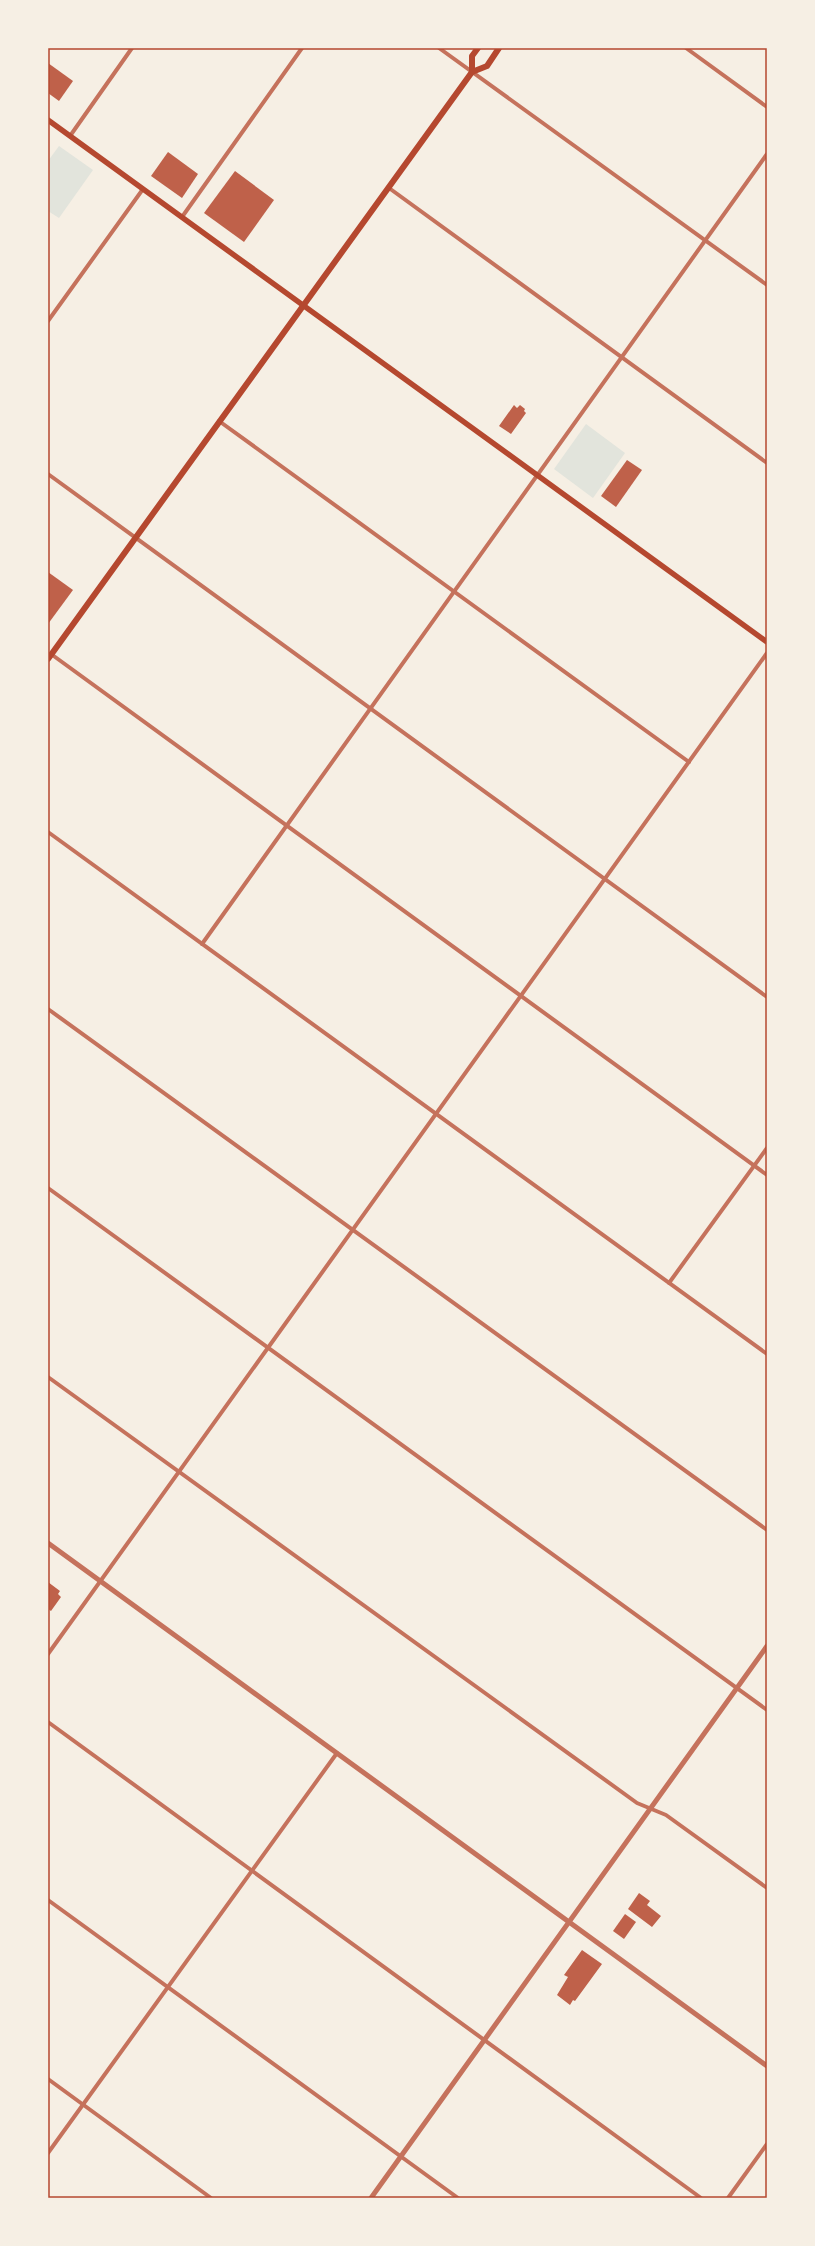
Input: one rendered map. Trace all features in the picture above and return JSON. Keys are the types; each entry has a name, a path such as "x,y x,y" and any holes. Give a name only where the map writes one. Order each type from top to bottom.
{"main road":[{"path":"472,72 472,56 478,48"},
{"path":"50,656 472,72 487,66 499,48"},
{"path":"48,120 767,642"}],"street":[{"path":"70,136 132,48"},
{"path":"182,217 302,48"},
{"path":"439,48 767,285"},
{"path":"686,48 767,107"},
{"path":"202,944 767,154"},
{"path":"389,188 767,463"},
{"path":"48,321 143,189"},
{"path":"219,421 688,762"},
{"path":"48,474 767,997"},
{"path":"48,1654 767,653"},
{"path":"50,656 287,826 767,1175"},
{"path":"48,832 767,1354"},
{"path":"48,1009 767,1530"},
{"path":"669,1283 767,1148"},
{"path":"48,1188 767,1710"},
{"path":"48,1377 638,1803 666,1815 767,1888"},
{"path":"48,1543 570,1921 767,2066"},
{"path":"371,2198 767,1646"},
{"path":"48,1722 701,2198"},
{"path":"48,2153 337,1753"},
{"path":"48,1900 458,2198"},
{"path":"48,2079 211,2198"},
{"path":"728,2198 767,2144"}],"shaded area":[{"path":"59,146 93,170 59,218 48,211 48,161"},
{"path":"586,424 625,453 593,498 554,469"}],"building":[{"path":"48,63 73,81 59,101 48,93"},
{"path":"168,152 198,174 182,198 151,176"},
{"path":"235,171 274,200 244,242 204,213"},
{"path":"514,405 517,408 520,405 525,409 524,411 526,413 511,434 499,426"},
{"path":"627,460 642,470 616,507 601,496"},
{"path":"48,572 73,590 48,624"},
{"path":"48,1582 60,1591 58,1594 61,1597 51,1611 48,1609"},
{"path":"639,1893 650,1901 647,1905 661,1916 652,1927 628,1909"},
{"path":"625,1914 636,1922 624,1939 613,1931"},
{"path":"582,1950 602,1964 575,2001 573,2000 570,2005 557,1995 568,1977 564,1975"}]}
